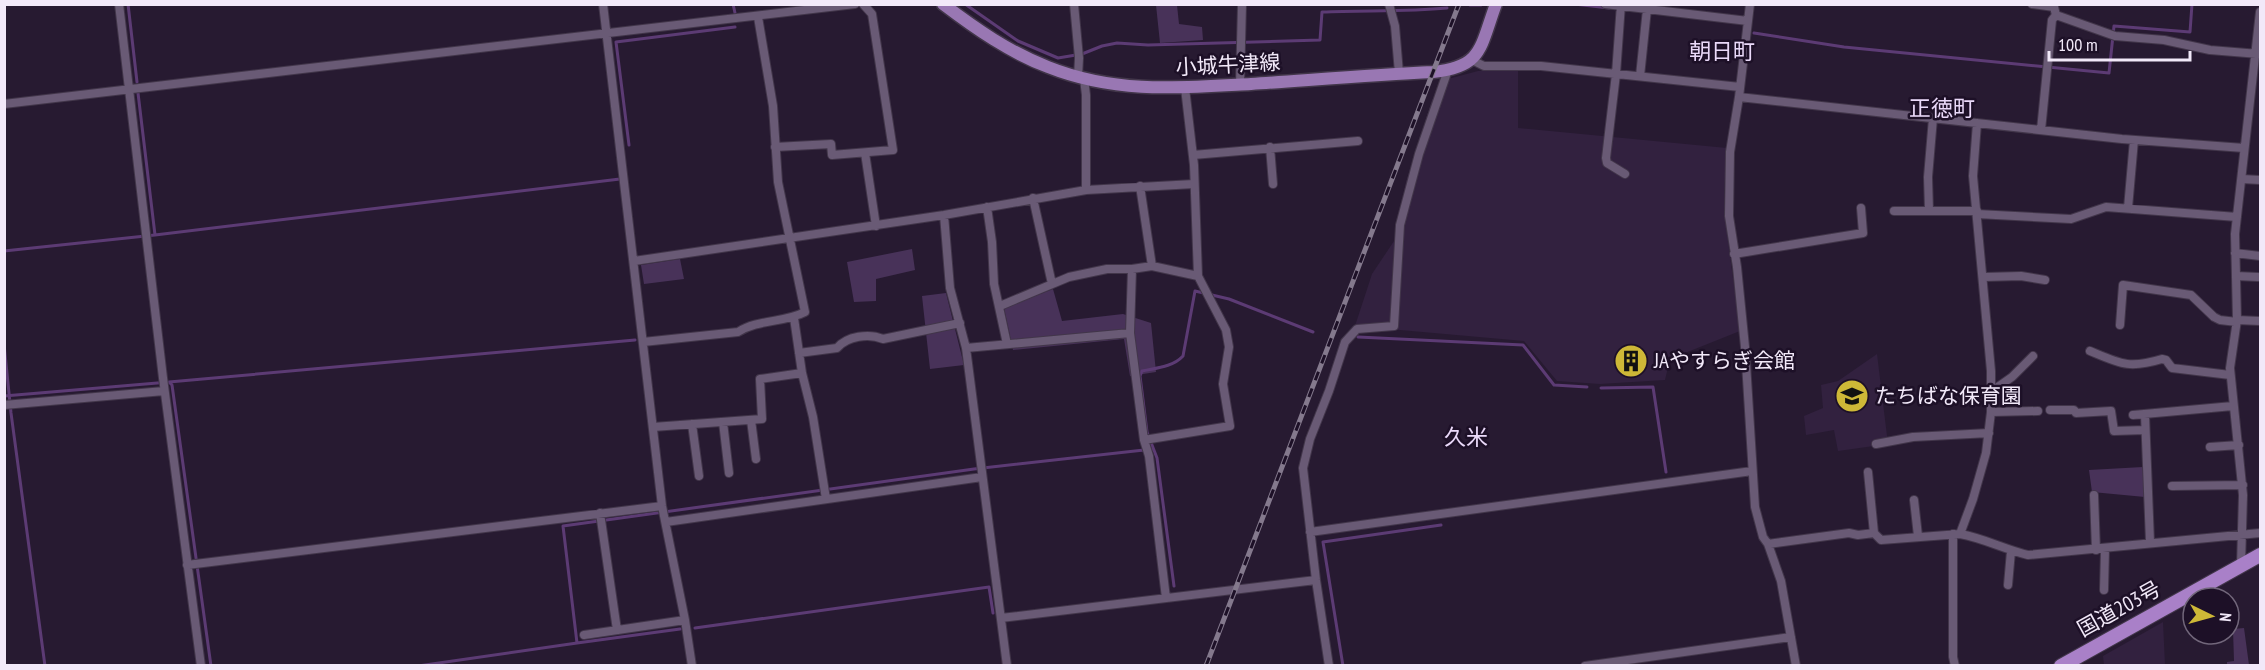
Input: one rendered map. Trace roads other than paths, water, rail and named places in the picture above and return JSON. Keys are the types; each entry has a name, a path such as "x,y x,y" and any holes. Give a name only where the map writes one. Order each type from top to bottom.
{"highway":[{"name":"国道203号","path":"2061,666 2260,555"}],"main road":[{"name":"小城牛津線","path":"943,4 1009,50 1050,68 1081,78 1139,88 1185,88 1448,70 1465,66 1472,60"},
{"path":"1472,60 1479,49 1496,4"}],"street":[{"path":"119,4 164,391 201,666"},
{"path":"603,4 662,506 692,666"},
{"path":"4,104 607,35 855,4"},
{"path":"774,147 831,144 832,155 893,150 872,14 863,4"},
{"path":"1074,4 1081,78 1086,95 1086,190"},
{"path":"1240,84 1242,4"},
{"path":"1605,4 1621,8 1748,21"},
{"path":"1686,4 1686,14"},
{"path":"1750,4 1730,152 1728,193 1745,347 1755,507 1763,537 1768,544 1781,582 1796,666"},
{"path":"2031,4 2056,9 2115,36 2164,40 2210,50 2259,54"},
{"path":"1389,7 1395,26 1399,73"},
{"path":"1621,8 1616,74 1605,158 1607,163 1625,174"},
{"path":"1640,76 1647,9"},
{"path":"2041,130 2052,20 2056,9"},
{"path":"2241,566 2243,485 2230,375 2237,321 2235,253 2237,217 2244,148 2259,54 2260,12"},
{"path":"643,342 738,332 748,326 794,318 805,312 778,182 773,106 758,17"},
{"path":"1472,60 1484,66 1541,66 1740,87"},
{"path":"1329,666 1303,468 1310,440 1345,342 1357,329 1394,326 1400,225 1419,154 1448,70"},
{"path":"1144,440 1230,426 1223,384 1229,347 1226,330 1198,276 1192,155 1185,88"},
{"path":"1739,97 2134,140 2244,148"},
{"path":"1929,211 1928,177 1933,118"},
{"path":"1955,666 1953,657 1956,534 1973,499 1986,453 1992,391 1984,277 1973,176 1977,123"},
{"path":"2128,208 2134,140"},
{"path":"1192,155 1358,141"},
{"path":"1270,147 1273,184"},
{"path":"865,153 876,226"},
{"path":"2242,178 2260,180"},
{"path":"634,261 876,226 1086,190 1194,184"},
{"path":"1140,186 1152,266"},
{"path":"1033,198 1052,284"},
{"path":"987,207 992,242 994,284 1007,344"},
{"path":"1894,211 1977,212 2071,219 2106,207 2237,217"},
{"path":"1734,254 1863,233 1861,208"},
{"path":"944,215 950,288 966,348 1007,666"},
{"path":"2235,253 2260,256"},
{"path":"1000,306 1069,277 1107,269 1152,266 1192,277 1198,276"},
{"path":"1132,269 1130,333 1144,440 1149,456 1166,598"},
{"path":"1984,277 2021,276 2045,280"},
{"path":"2236,276 2258,277"},
{"path":"2120,324 2123,285 2191,295 2220,320 2260,321"},
{"path":"794,318 826,499"},
{"path":"799,353 837,348 842,341 872,334 883,339 960,323"},
{"path":"966,348 1130,333"},
{"path":"2091,351 2130,366 2162,359 2166,360 2172,368 2230,375"},
{"path":"1992,391 2012,377 2033,356"},
{"path":"653,427 762,419 760,379 802,373"},
{"path":"5,405 164,391"},
{"path":"2133,415 2233,406"},
{"path":"2050,410 2074,410 2076,413 2111,411 2114,431 2145,430"},
{"path":"1991,412 2038,411"},
{"path":"2145,415 2150,542"},
{"path":"751,420 756,459"},
{"path":"723,422 729,473"},
{"path":"693,424 699,476"},
{"path":"1876,444 1913,438 1989,434"},
{"path":"2210,447 2239,445"},
{"path":"1310,532 1752,471"},
{"path":"1868,472 1874,533 1881,540 1956,534 1977,537 2011,551 2028,555 2260,533"},
{"path":"666,522 982,477"},
{"path":"2172,486 2243,485"},
{"path":"2094,495 2104,590"},
{"path":"1914,500 1918,536"},
{"path":"187,565 662,506"},
{"path":"600,513 617,630"},
{"path":"1768,544 1849,533 1857,535 1874,533"},
{"path":"2008,585 2011,551"},
{"path":"1001,618 1316,580"},
{"path":"584,635 685,620"},
{"path":"1585,666 1791,637"}],"waterway":[{"path":"128,4 137,82"},
{"path":"733,4 735,13"},
{"path":"965,4 1018,41 1058,58 1082,54 1117,43 1148,45 1320,40 1322,12 1447,8"},
{"path":"1574,4 1609,8"},
{"path":"1754,33 1844,47 2109,73 2114,26 2190,32 2192,4"},
{"path":"1470,5 1481,5"},
{"path":"629,145 616,42 735,27"},
{"path":"138,93 155,235"},
{"path":"4,251 620,179"},
{"path":"1174,586 1157,458 1147,432 1140,376 1142,371 1169,365 1183,356 1195,291 1229,299 1313,332"},
{"path":"1358,337 1523,345 1554,385 1587,387"},
{"path":"169,382 635,340"},
{"path":"4,344 45,666"},
{"path":"4,396 169,382 172,385 211,666"},
{"path":"1601,388 1653,387 1666,472"},
{"path":"418,666 577,643 563,526 974,469 1153,449"},
{"path":"1343,666 1323,542 1441,525"},
{"path":"695,628 989,587 993,613"},
{"path":"577,643 680,629"}],"railway":[{"path":"1206,666 1459,4"}],"place":[{"name":"JAやすらぎ会館","path":"1631,361"},
{"name":"たちばな保育園","path":"1852,396"}],"district":[{"name":"朝日町","path":"1722,51"},
{"name":"正徳町","path":"1942,108"},
{"name":"久米","path":"1466,437"}]}
